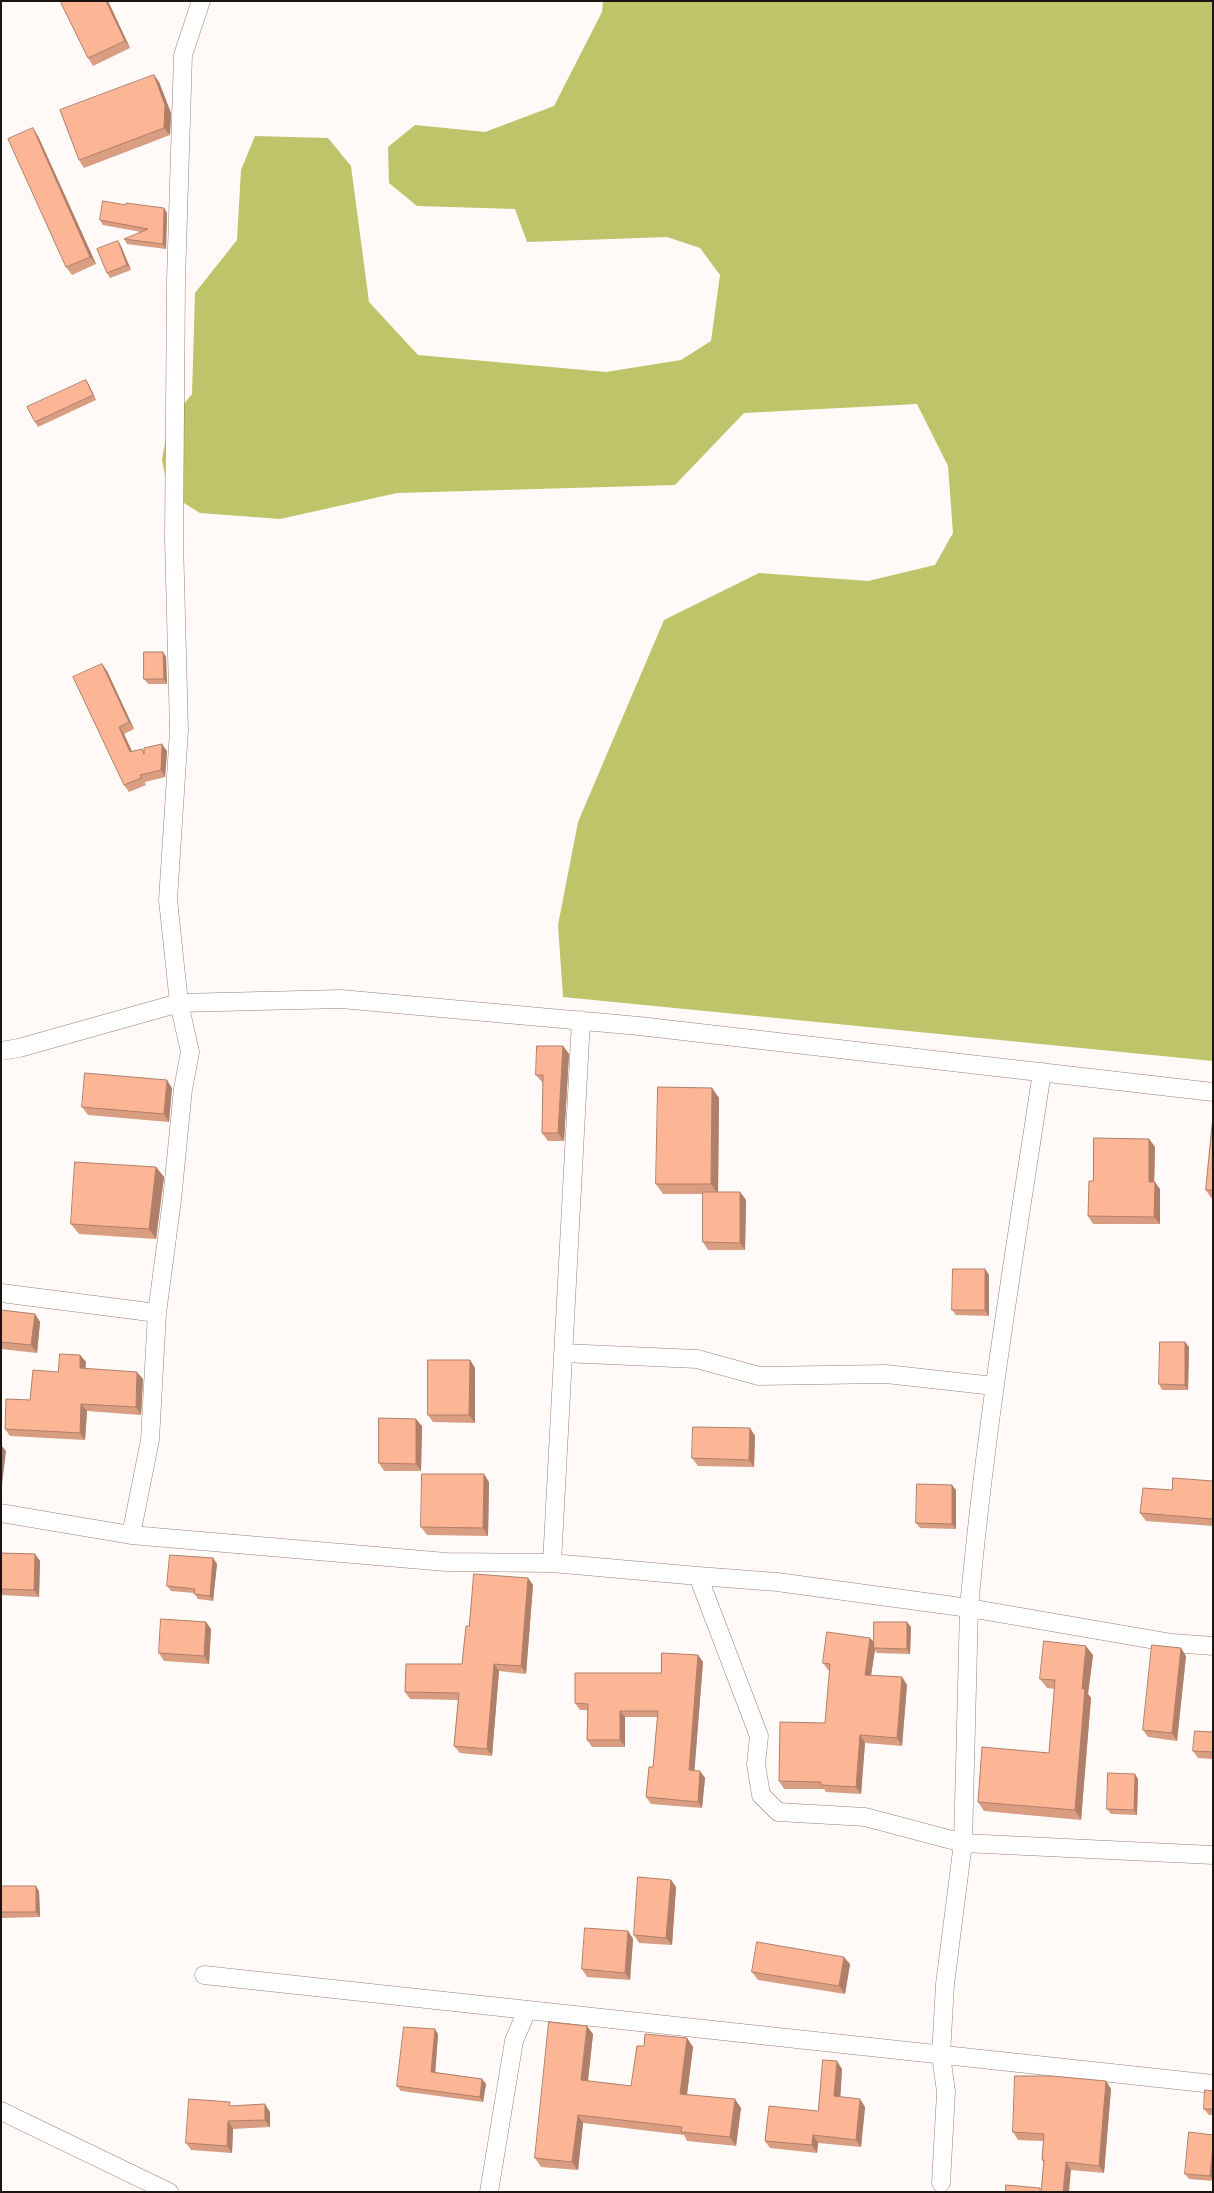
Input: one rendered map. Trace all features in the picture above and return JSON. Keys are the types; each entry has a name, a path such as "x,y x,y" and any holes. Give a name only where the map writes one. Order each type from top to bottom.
{"street":[{"path":"131,1535 150,1440 158,1313 183,1089 190,1052 179,1003 168,900 179,730 174,540 176,280 183,55 201,1"},
{"path":"1,1050 19,1048 179,1003 340,999 581,1020 1213,1092"},
{"path":"552,1563 581,1020"},
{"path":"941,2183 946,2092 941,2054 945,1984 963,1843 969,1608 977,1518 994,1386 1042,1072"},
{"path":"1,1293 158,1313"},
{"path":"563,1353 697,1359 759,1376 886,1374 994,1386"},
{"path":"1,1513 131,1535 446,1562 552,1563 777,1582 969,1608 1172,1643 1213,1646"},
{"path":"698,1576 759,1736 756,1764 761,1795 778,1812 866,1817 963,1843 1213,1856"},
{"path":"204,1975 1213,2084"},
{"path":"489,2192 514,2041 528,2010"},
{"path":"1,2111 169,2192"}],"green space":[{"path":"603,1 1213,1 1213,1061 563,997 558,925 578,822 664,620 759,573 868,581 935,565 953,533 948,466 917,404 744,413 675,485 397,493 280,519 200,513 168,493 162,459 169,422 192,394 195,293 237,240 241,170 255,136 328,138 351,166 369,302 418,355 606,372 681,360 711,341 720,275 700,248 667,237 527,242 515,209 417,206 389,183 388,147 415,125 485,132 554,106 602,12"}],"building":[{"path":"64,1 106,1 125,41 88,58 61,3"},
{"path":"154,75 165,105 164,128 79,160 60,110"},
{"path":"33,128 90,257 66,267 8,139"},
{"path":"103,201 164,208 163,244 124,239 148,229 100,220"},
{"path":"118,241 127,265 107,273 97,249"},
{"path":"86,380 93,395 35,422 27,407"},
{"path":"144,652 163,652 164,679 144,679"},
{"path":"102,664 129,722 119,727 130,752 142,749 144,754 144,748 162,744 161,770 140,775 141,778 124,785 73,677"},
{"path":"537,1046 563,1046 558,1133 542,1133 543,1075 536,1075"},
{"path":"85,1073 167,1080 164,1114 82,1107"},
{"path":"658,1087 712,1088 711,1184 656,1184"},
{"path":"1213,1116 1213,1190 1206,1190"},
{"path":"1094,1138 1149,1139 1149,1182 1155,1182 1154,1217 1088,1216 1089,1181 1093,1181"},
{"path":"75,1162 156,1167 149,1229 71,1224"},
{"path":"703,1192 740,1192 740,1243 703,1242"},
{"path":"953,1269 985,1269 985,1310 952,1310"},
{"path":"1,1310 35,1314 31,1345 1,1342"},
{"path":"1160,1342 1185,1342 1185,1385 1159,1384"},
{"path":"60,1354 80,1355 80,1368 137,1372 136,1407 81,1404 80,1433 5,1429 6,1399 30,1400 33,1370 58,1372"},
{"path":"428,1360 470,1360 469,1415 428,1415"},
{"path":"379,1418 416,1419 416,1464 379,1463"},
{"path":"693,1427 750,1428 749,1460 692,1458"},
{"path":"422,1474 484,1474 483,1528 421,1527"},
{"path":"1173,1478 1213,1481 1213,1519 1140,1513 1143,1488 1172,1490"},
{"path":"917,1484 952,1485 952,1524 916,1523"},
{"path":"1,1553 35,1554 34,1590 1,1589"},
{"path":"170,1555 213,1558 210,1596 194,1594 195,1589 167,1586"},
{"path":"474,1574 528,1578 521,1666 494,1664 487,1749 454,1746 459,1693 405,1692 406,1664 462,1664 466,1626 469,1626"},
{"path":"161,1619 206,1622 204,1656 159,1653"},
{"path":"874,1622 907,1622 907,1649 874,1648"},
{"path":"827,1632 870,1638 865,1675 902,1677 897,1738 860,1735 856,1787 821,1785 821,1782 779,1781 780,1722 825,1723 830,1664 823,1663"},
{"path":"1044,1641 1086,1646 1082,1689 1085,1689 1075,1810 978,1802 982,1747 1049,1753 1055,1680 1040,1679"},
{"path":"1152,1645 1181,1648 1172,1733 1143,1730"},
{"path":"662,1653 698,1655 689,1770 700,1771 698,1802 646,1797 649,1767 653,1767 658,1711 620,1711 620,1740 587,1740 588,1704 575,1703 575,1673 661,1673"},
{"path":"1195,1731 1213,1732 1213,1752 1193,1751"},
{"path":"1108,1773 1135,1774 1134,1810 1107,1809"},
{"path":"638,1877 671,1880 666,1938 634,1935"},
{"path":"1,1886 36,1886 36,1912 1,1912"},
{"path":"585,1928 628,1931 625,1973 582,1969"},
{"path":"757,1942 844,1957 839,1986 752,1972"},
{"path":"549,2022 587,2026 581,2080 631,2086 637,2046 644,2046 645,2034 687,2038 680,2094 735,2099 730,2137 681,2132 682,2127 578,2115 572,2162 535,2158"},
{"path":"404,2027 435,2029 431,2072 482,2079 480,2097 397,2086"},
{"path":"823,2060 837,2061 834,2096 860,2099 856,2140 813,2135 812,2145 765,2141 769,2106 818,2111"},
{"path":"1015,2076 1051,2076 1106,2081 1099,2166 1066,2162 1063,2192 1041,2192 1044,2134 1013,2132"},
{"path":"1205,2090 1213,2091 1213,2109 1204,2109"},
{"path":"189,2099 230,2102 229,2106 265,2104 265,2120 228,2121 227,2146 186,2143"},
{"path":"1189,2132 1213,2135 1210,2176 1185,2174"},
{"path":"1006,2185 1040,2188 1040,2192 1006,2192"}]}
